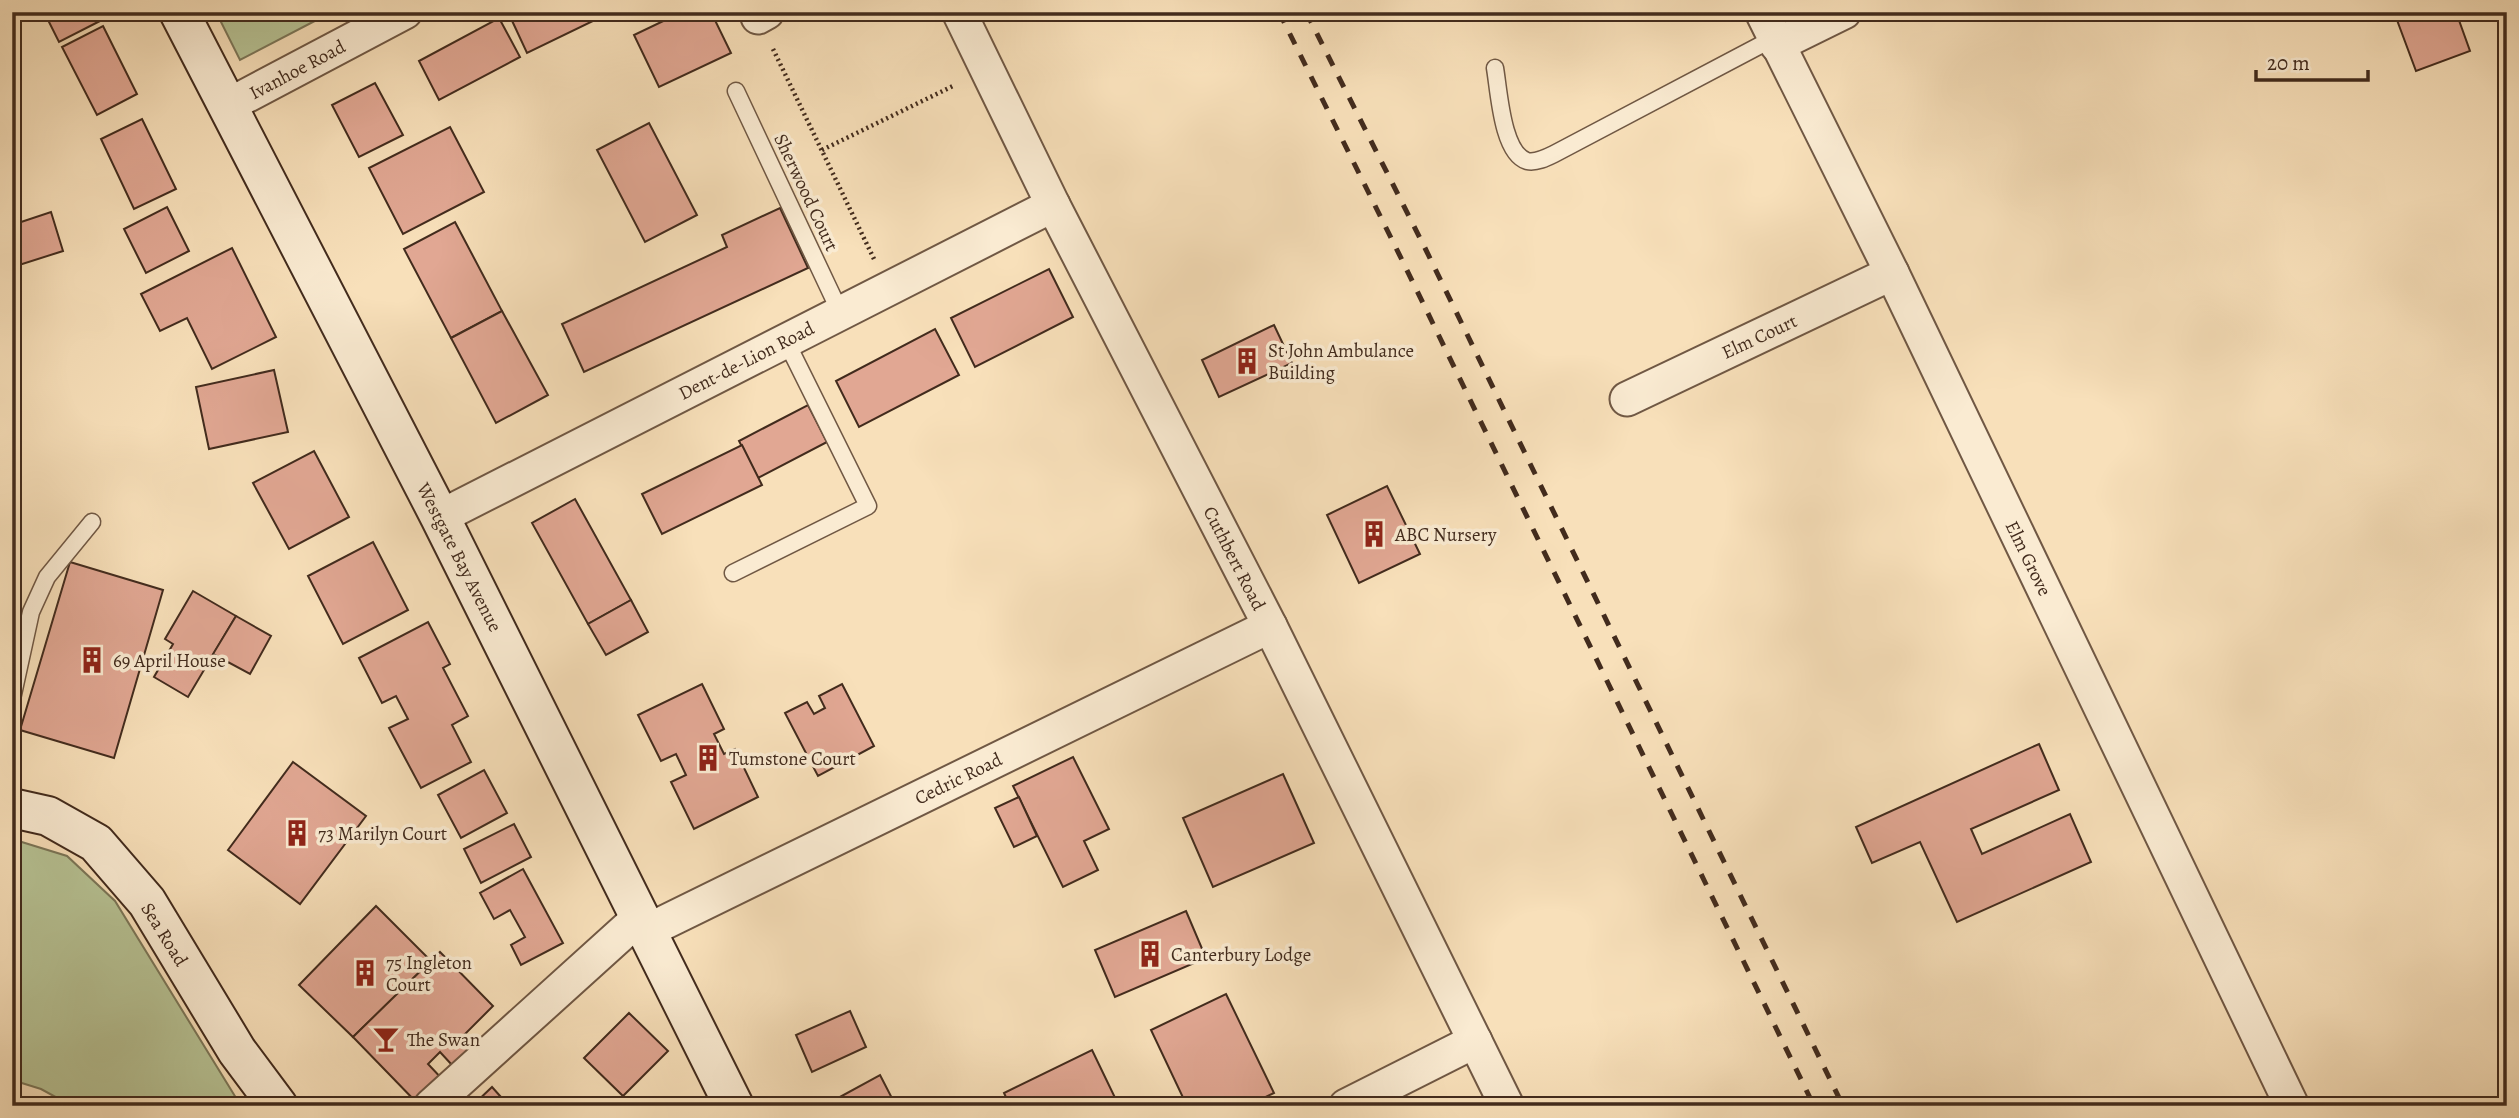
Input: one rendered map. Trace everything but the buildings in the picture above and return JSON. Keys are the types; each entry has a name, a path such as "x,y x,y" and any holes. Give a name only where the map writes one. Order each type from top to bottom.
{"street":[{"name":"Westgate Bay Avenue","path":"179,12 440,517 734,1106"},
{"name":"Ivanhoe Road","path":"227,106 405,12"},
{"name":"Cuthbert Road","path":"959,12 1053,205 1270,626 1507,1106"},
{"path":"1771,32 1844,12"},
{"name":"Elm Grove","path":"1771,32 1892,273 2292,1106"},
{"name":"Dent-de-Lion Road","path":"440,517 785,339 1053,205"},
{"name":"Elm Court","path":"1627,399 1892,273"},
{"name":"Cedric Road","path":"431,1106 644,924 1270,626"},
{"name":"Sea Road","path":"12,808 48,816 96,843 146,902 237,1051 278,1106"},
{"path":"1346,1106 1475,1041"}],"lane":[{"path":"1495,68 1508,138 1515,152 1524,160 1532,161 1554,155 1771,32"},
{"name":"Sherwood Court","path":"736,91 840,312"},
{"path":"733,573 868,506 785,339"},
{"path":"12,699 31,612 47,577 92,522"}],"path":[{"path":"762,15 888,288"},
{"path":"822,150 987,69"},
{"path":"12,1095 35,1106"}],"green space":[{"path":"216,12 332,12 240,60"},
{"path":"12,839 67,856 115,901 241,1106 72,1106 41,1089 12,1080"}],"railway":[{"path":"1279,12 1814,1106"},
{"path":"1306,12 1425,248 1843,1106"}],"place":[{"name":"St John Ambulance Building","path":"1247,361"},
{"name":"ABC Nursery","path":"1374,534"},
{"name":"69 April House","path":"92,660"},
{"name":"Tumstone Court","path":"708,758"},
{"name":"73 Marilyn Court","path":"297,833"},
{"name":"Canterbury Lodge","path":"1150,954"},
{"name":"75 Ingleton Court","path":"365,973"},
{"name":"The Swan","path":"386,1039"}]}
